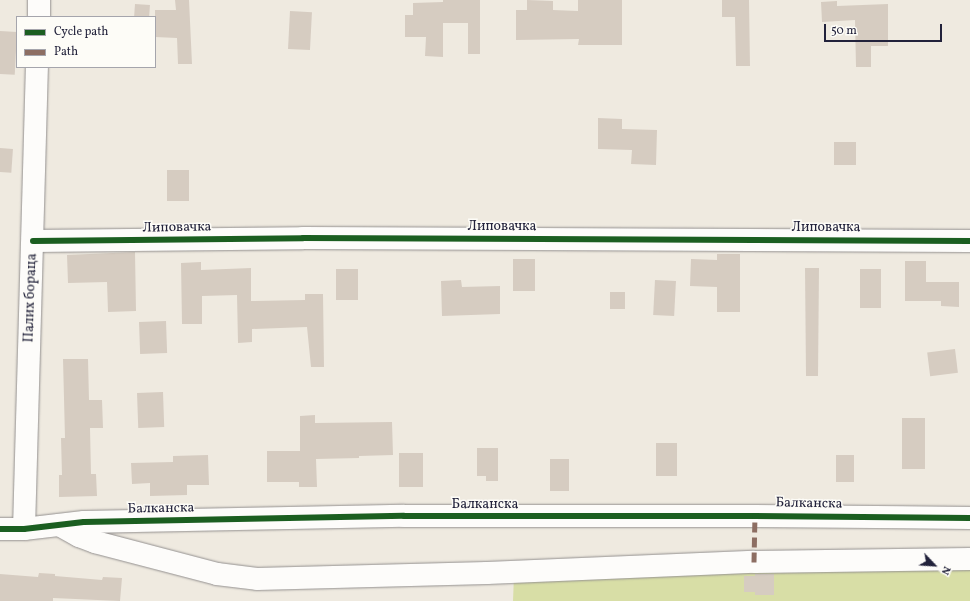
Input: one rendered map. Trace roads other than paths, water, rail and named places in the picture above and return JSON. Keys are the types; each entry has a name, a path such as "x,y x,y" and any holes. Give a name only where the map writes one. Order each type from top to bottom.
{"street":[{"path":"39,0 39,16"},
{"name":"Палих бораца","path":"24,529 38,68"},
{"name":"Липовачка","path":"33,241 303,238 970,241"},
{"name":"Балканска","path":"0,529 24,529 84,522 404,516 755,516 970,518"},
{"path":"59,524 79,536 95,542 217,574 257,579 487,573 754,562 970,559"}]}
